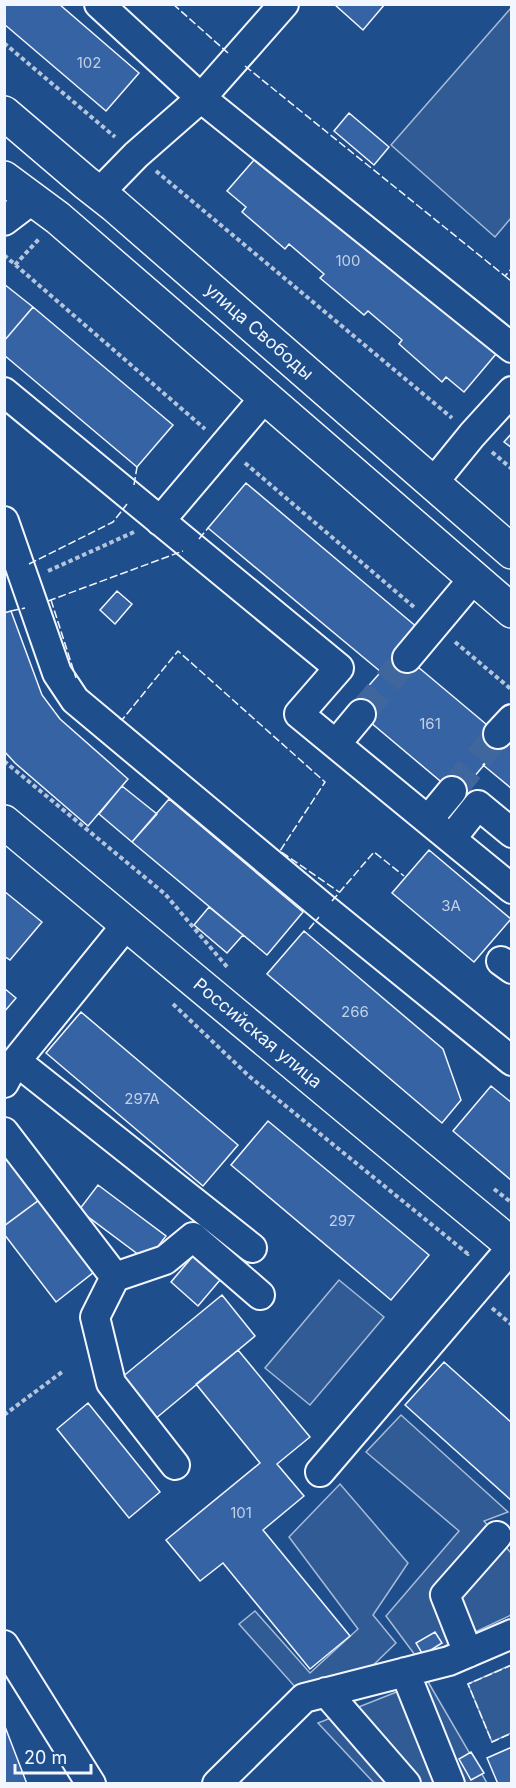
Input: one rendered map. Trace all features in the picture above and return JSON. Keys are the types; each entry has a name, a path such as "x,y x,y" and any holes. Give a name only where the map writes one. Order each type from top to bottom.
{"main road":[{"name":"улица Свободы","path":"4,113 512,552"},
{"path":"4,178 65,224 512,611"},
{"name":"Российская улица","path":"4,822 512,1246"}],"lane":[{"path":"99,4 201,98 512,348"},
{"path":"99,193 136,155 201,98 284,4"},
{"path":"4,221 33,199"},
{"path":"433,483 512,391"},
{"path":"4,392 339,668 299,714 512,889"},
{"path":"160,521 265,398"},
{"path":"4,521 15,585 57,673 75,700 325,909 512,1061"},
{"path":"407,658 474,578"},
{"path":"336,744 361,714"},
{"path":"428,820 452,791"},
{"path":"451,839 478,806 512,833"},
{"path":"127,924 10,1072 252,1248"},
{"path":"4,1132 115,1277"},
{"path":"175,1465 111,1383 95,1317 115,1277 165,1260 193,1237 260,1294"},
{"path":"320,1472 512,1246"},
{"path":"468,1653 445,1595 497,1536"},
{"path":"217,1784 303,1698 449,1661 512,1634"},
{"path":"4,1645 91,1784"},
{"path":"405,1672 450,1784"},
{"path":"326,1692 406,1784"}],"path":[{"path":"4,43 512,469"},
{"path":"4,255 224,446 512,690"},
{"path":"15,585 160,521"},
{"path":"4,761 165,894 233,973"},
{"path":"493,1188 512,1203"},
{"path":"4,1415 62,1372"}],"shaded area":[{"path":"511,8 511,218 495,237 391,145"},
{"path":"339,1280 384,1317 310,1405 265,1368"},
{"path":"401,1415 508,1512 484,1521 511,1553 511,1615 418,1659 386,1616 459,1531 366,1452"},
{"path":"340,1484 408,1563 373,1615 396,1643 362,1676 297,1689 239,1624 255,1611 310,1673 358,1629 289,1537"},
{"path":"511,1665 511,1733 492,1742 468,1684"},
{"path":"427,1680 487,1783 374,1783 318,1723"}],"building":[{"path":"4,4 59,4 139,73 106,111 4,24"},
{"path":"334,4 385,4 363,30"},
{"path":"349,113 389,147 374,165 334,131"},
{"path":"260,153 496,354 464,392 446,377 442,382 399,344 402,340 368,311 364,315 320,278 324,274 289,244 285,249 242,212 246,207 227,191"},
{"path":"4,284 33,307 4,341"},
{"path":"33,307 173,425 137,467 4,355 4,341"},
{"path":"512,433 512,448 504,442"},
{"path":"246,483 418,628 381,672 208,528"},
{"path":"117,591 132,604 115,624 100,610"},
{"path":"11,611 42,695 60,719 128,779 88,826 4,751 4,613"},
{"path":"399,651 505,740 458,796 351,706"},
{"path":"512,732 512,789 483,765"},
{"path":"122,786 157,814 132,842 99,814"},
{"path":"169,799 303,912 267,955 132,842"},
{"path":"429,850 511,919 474,962 392,893"},
{"path":"4,891 42,922 10,960 4,956"},
{"path":"209,907 243,935 227,953 194,925"},
{"path":"304,931 443,1049 461,1100 442,1123 267,974"},
{"path":"4,988 16,998 4,1012"},
{"path":"81,1012 238,1145 203,1186 46,1053"},
{"path":"491,1086 512,1103 512,1181 453,1131"},
{"path":"268,1121 429,1255 391,1300 231,1165"},
{"path":"4,1155 39,1200 4,1226"},
{"path":"98,1185 166,1236 147,1261 79,1210"},
{"path":"39,1200 94,1272 56,1302 4,1234 4,1226"},
{"path":"193,1256 220,1280 198,1306 171,1282"},
{"path":"222,1295 255,1336 155,1419 121,1378"},
{"path":"238,1350 310,1437 277,1464 304,1496 263,1530 350,1636 310,1669 223,1563 200,1581 166,1540 260,1463 196,1384"},
{"path":"444,1362 512,1423 512,1501 405,1405"},
{"path":"88,1403 160,1492 129,1518 57,1429"},
{"path":"435,1632 442,1643 423,1655 416,1643"},
{"path":"4,1724 27,1784 4,1784"},
{"path":"512,1747 512,1784 498,1784 487,1758"},
{"path":"471,1752 484,1773 471,1780 459,1759"}],"tunnel":[{"path":"361,714 407,658"},
{"path":"452,791 498,734"}],"fence":[{"path":"173,4 228,53"},
{"path":"245,66 505,276 512,268"},
{"path":"506,275 512,282"},
{"path":"134,485 137,467"},
{"path":"29,564 113,522 127,504"},
{"path":"199,539 208,528"},
{"path":"48,601 183,551"},
{"path":"51,600 76,678"},
{"path":"11,611 25,608"},
{"path":"119,718 122,720 178,651 325,782 280,851 339,892"},
{"path":"332,901 374,852 404,876"},
{"path":"309,929 319,917"},
{"path":"512,1665 468,1684 492,1742 512,1733"}]}
